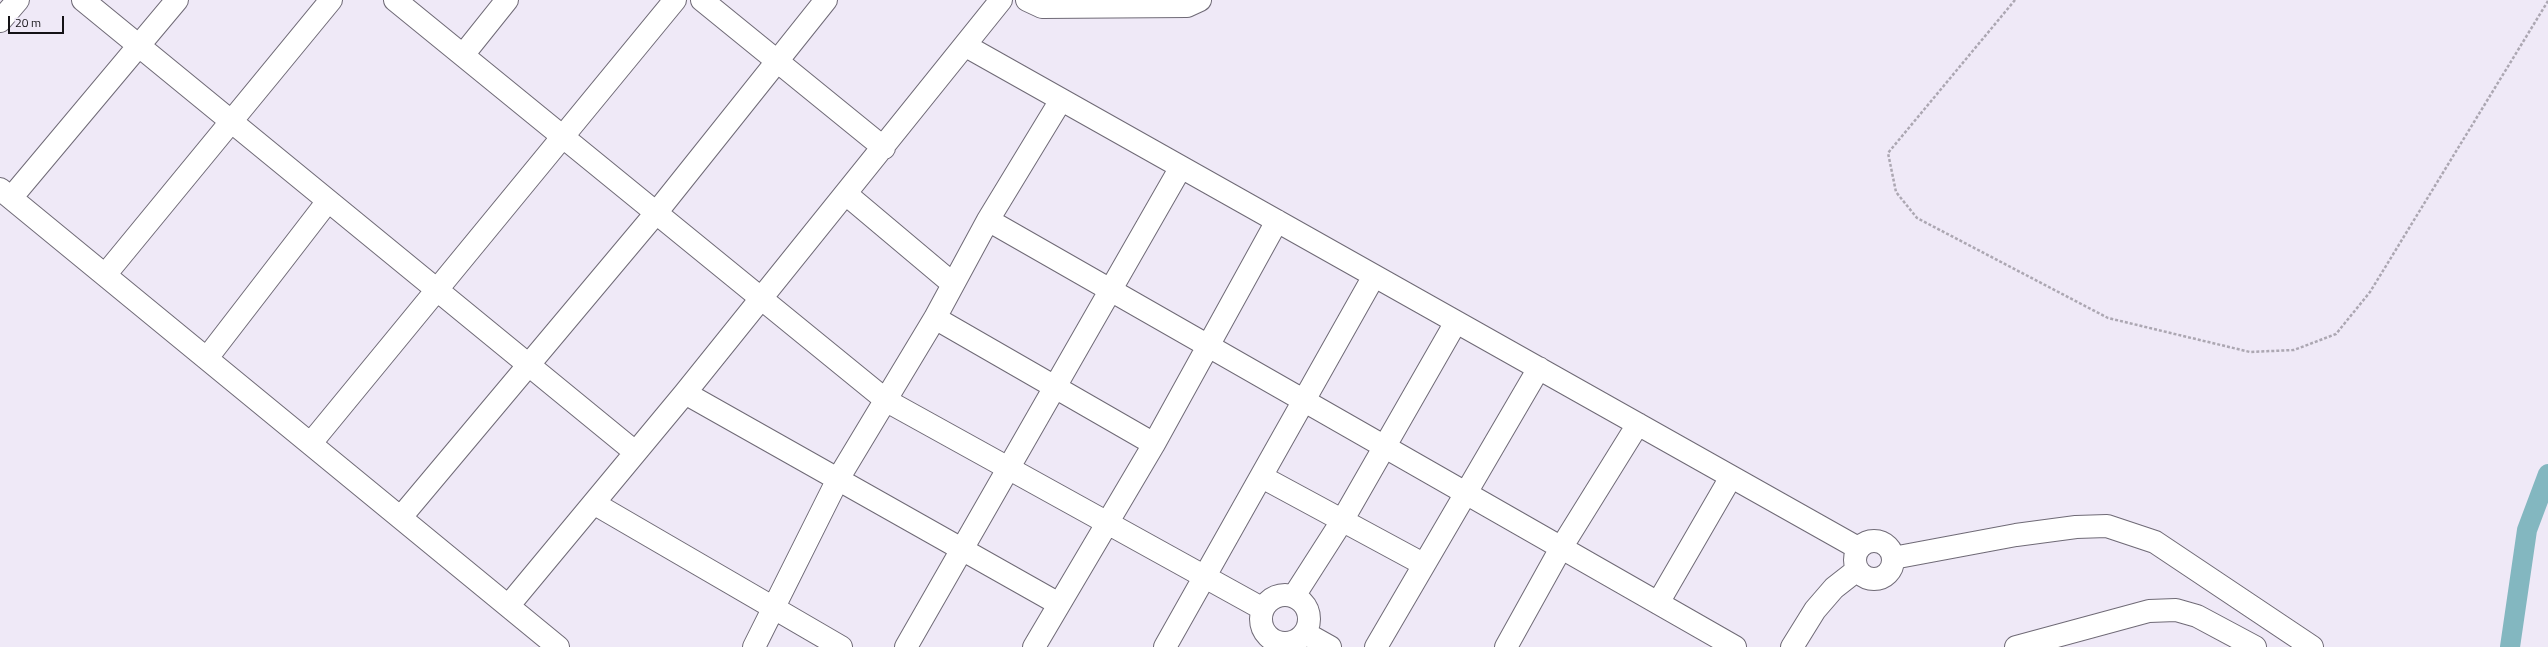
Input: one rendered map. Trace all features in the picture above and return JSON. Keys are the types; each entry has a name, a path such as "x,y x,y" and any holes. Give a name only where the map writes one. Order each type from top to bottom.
{"street":[{"path":"0,21 18,0"},
{"path":"83,0 636,452"},
{"path":"177,0 139,46 6,193 509,605 558,647"},
{"path":"105,274 331,0"},
{"path":"395,0 887,401 1263,609"},
{"path":"463,55 507,0"},
{"path":"311,443 675,0"},
{"path":"702,0 884,148"},
{"path":"401,517 656,213 826,0"},
{"path":"509,605 595,504 884,148 1001,0"},
{"path":"1026,0 1042,7 1187,6 1200,0"},
{"path":"966,46 1858,548"},
{"path":"754,647 838,479 887,401 935,318 988,220 1061,100"},
{"path":"906,647 1008,468 1056,388 1181,167"},
{"path":"846,194 953,284"},
{"path":"207,358 328,201"},
{"path":"988,220 1735,647"},
{"path":"1034,647 1154,444 1277,221"},
{"path":"1166,647 1374,276"},
{"path":"935,318 1154,444"},
{"path":"1294,596 1342,521 1456,322"},
{"path":"1376,647 1423,564 1539,368"},
{"path":"685,393 1059,604"},
{"path":"1506,647 1561,548 1638,424"},
{"path":"1262,477 1423,564"},
{"path":"1658,603 1731,477"},
{"path":"595,504 841,647"},
{"path":"1893,558 2016,535 2076,527 2107,526 2155,542 2312,647"},
{"path":"1874,540 1883,543 1890,549 1893,558 1891,568 1884,576 1874,579 1865,577 1857,570 1854,559 1858,548 1865,542 1874,540"},
{"path":"1792,647 1815,610 1834,588 1857,570"},
{"path":"1282,595 1294,596 1306,605 1310,619 1305,633 1295,641 1282,643 1268,642 1261,619 1263,609 1270,600 1282,595"},
{"path":"2016,647 2149,611 2176,610 2196,616 2255,647"},
{"path":"1305,633 1330,647"}],"path":[{"path":"2015,0 1888,153 1896,192 1917,218 2108,318 2250,352 2294,350 2336,334 2370,292 2548,1"}],"waterway":[{"path":"2510,647 2527,530 2548,474"}]}
